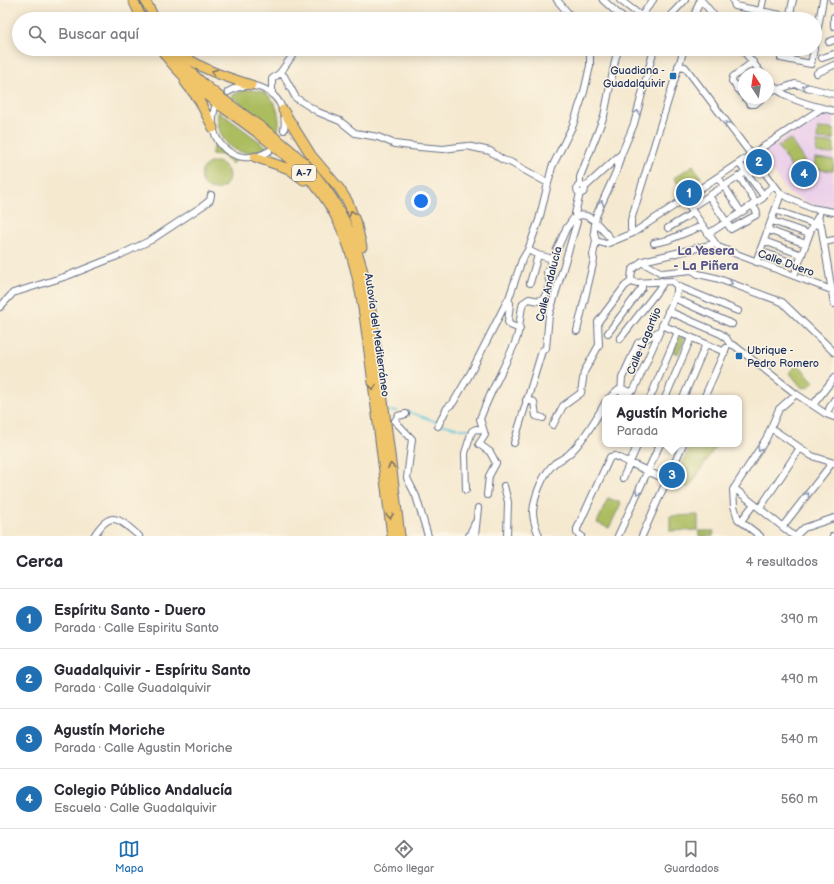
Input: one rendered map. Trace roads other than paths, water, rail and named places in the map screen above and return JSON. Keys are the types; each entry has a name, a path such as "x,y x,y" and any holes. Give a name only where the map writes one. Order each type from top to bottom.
{"highway":[{"path":"133,0 139,12"},
{"path":"141,0 147,12"},
{"path":"145,0 151,12"},
{"path":"167,56 168,64 199,100 213,128"},
{"name":"Autovía del Mediterráneo","path":"170,56 191,82 283,153 308,177 331,208 350,248 358,277 372,348"},
{"name":"Autovía del Mediterráneo","path":"172,56 291,151 323,183 338,205 351,231 357,246 365,278 372,348 396,534"},
{"path":"185,56 201,66 251,85"},
{"path":"283,110 311,155 339,188 348,202 357,226 365,257 365,278"},
{"path":"255,157 289,170 303,180 322,203 343,240 350,248"}],"street":[{"path":"558,0 567,12"},
{"path":"603,0 616,12"},
{"path":"620,0 633,12"},
{"path":"645,12 654,0"},
{"path":"674,12 685,0"},
{"path":"696,12 701,0 711,12"},
{"path":"733,0 735,6 765,12"},
{"path":"761,11 763,0"},
{"path":"790,12 793,0"},
{"path":"820,12 824,0"},
{"path":"834,17 834,26"},
{"path":"822,58 834,54"},
{"path":"272,93 272,80 280,73 293,56"},
{"path":"438,426 447,408 452,403 470,374 506,302 508,301 522,260 528,250 539,220 548,183 558,152 573,125 584,92 590,66 590,56"},
{"path":"486,431 480,421 480,417 520,329 522,306 524,301 529,299 541,301 544,298 550,284 547,272 566,229 576,218 581,189 580,177 604,116 616,56"},
{"path":"577,331 594,260 593,255 596,241 595,224 600,205 616,172 622,152 634,124 652,56"},
{"path":"633,233 631,229 632,220 682,56"},
{"path":"748,56 758,68"},
{"path":"781,56 781,58 811,64 813,56"},
{"path":"737,89 733,84 732,78 753,62"},
{"path":"817,73 834,65"},
{"path":"678,66 684,67 750,156 781,194 819,213 834,212"},
{"path":"280,73 284,76 296,98 318,112 340,121 355,133 378,137 395,144 443,149 467,146 490,151 503,160 510,162 548,183"},
{"path":"776,89 795,84 833,91"},
{"path":"228,92 237,87 251,85 263,88 272,93 279,101 283,110 285,120 284,130"},
{"path":"776,89 803,103 834,111"},
{"path":"215,108 212,118 213,128 219,142 230,152 240,156 255,157 269,151"},
{"path":"596,241 606,244 633,233 822,108"},
{"path":"581,189 622,152"},
{"path":"739,163 764,196"},
{"path":"668,228 709,196 746,172"},
{"path":"709,196 730,228 733,229 757,212 740,176"},
{"path":"718,177 741,212"},
{"path":"708,234 754,204 774,186"},
{"path":"756,262 781,194"},
{"path":"0,307 13,293 67,276 120,255 151,240 204,205 210,200 211,195"},
{"path":"632,281 632,270 641,262 714,244 684,199"},
{"path":"776,210 822,226"},
{"path":"794,276 809,234 819,213"},
{"path":"819,213 824,242 831,266 834,304"},
{"path":"576,218 588,216 610,238"},
{"name":"Calle Andalucía","path":"514,442 542,351 546,348 549,315 576,218"},
{"path":"772,221 809,234"},
{"path":"654,243 668,240 702,226"},
{"path":"768,230 806,244"},
{"path":"824,242 834,240"},
{"path":"764,241 802,255"},
{"name":"Calle Duero","path":"714,244 718,248 833,291"},
{"path":"528,250 538,255 554,259"},
{"path":"760,251 798,265"},
{"path":"530,283 538,255"},
{"path":"641,262 662,273 689,269 698,274 716,278 782,302 834,352"},
{"path":"632,281 636,284 672,281 677,286 738,311"},
{"path":"553,425 562,406 581,393 584,372 599,345 600,334 597,326 598,322 625,286 632,281"},
{"path":"620,339 662,285 661,281"},
{"path":"608,333 642,288 642,283"},
{"name":"Calle Lagartijo","path":"620,388 629,392 634,390 674,298 677,286"},
{"path":"674,298 732,324"},
{"path":"508,301 510,303 508,322 510,325 520,329"},
{"path":"668,311 721,334 730,344 735,346 796,394 834,417"},
{"path":"625,395 621,393 620,388 622,378 638,343 661,328 678,332 724,352"},
{"path":"651,395 678,332"},
{"path":"666,395 691,338"},
{"path":"684,395 706,344"},
{"path":"705,395 724,352 730,344"},
{"path":"813,405 834,378"},
{"path":"612,395 620,388"},
{"path":"760,536 741,521 735,513 732,497 734,488 758,452 779,409 796,394"},
{"path":"526,400 535,403 536,415 543,418"},
{"path":"829,409 834,400"},
{"path":"539,536 534,521 533,512 539,488 554,464 571,453 602,408"},
{"path":"406,414 398,416 396,421 398,426 405,430 412,438 407,478 414,490 428,536"},
{"path":"771,428 818,459 833,463 783,526"},
{"path":"466,490 466,449 472,431 476,429 486,431"},
{"path":"486,431 479,444 490,452 496,463 489,476 487,495"},
{"path":"622,478 637,447"},
{"path":"618,536 659,447"},
{"path":"642,536 682,447"},
{"path":"760,508 800,448"},
{"path":"581,536 577,533 577,529 609,459 612,456 667,480"},
{"path":"504,486 508,507 507,536"},
{"path":"734,488 795,536 804,528 834,518"},
{"path":"741,521 754,504"},
{"path":"476,536 478,508"},
{"path":"94,536 103,522 112,519 122,522 139,536"},
{"path":"469,536 476,521"}],"waterway":[{"path":"369,405 373,407"},
{"path":"388,411 398,411"},
{"path":"409,412 437,422"},
{"path":"441,424 461,429 470,429"}],"place":[{"name":"Guadiana - Guadalquivir","path":"673,76"},
{"name":"Guadalquivir - Espíritu Santo","path":"759,162"},
{"name":"Colegio Público Andalucía","path":"804,174"},
{"name":"Espíritu Santo - Duero","path":"689,193"},
{"name":"Ubrique - Pedro Romero","path":"739,356"},
{"name":"Agustín Moriche","path":"672,475"}],"district":[{"name":"La Yesera - La Piñera","path":"706,258"}]}
